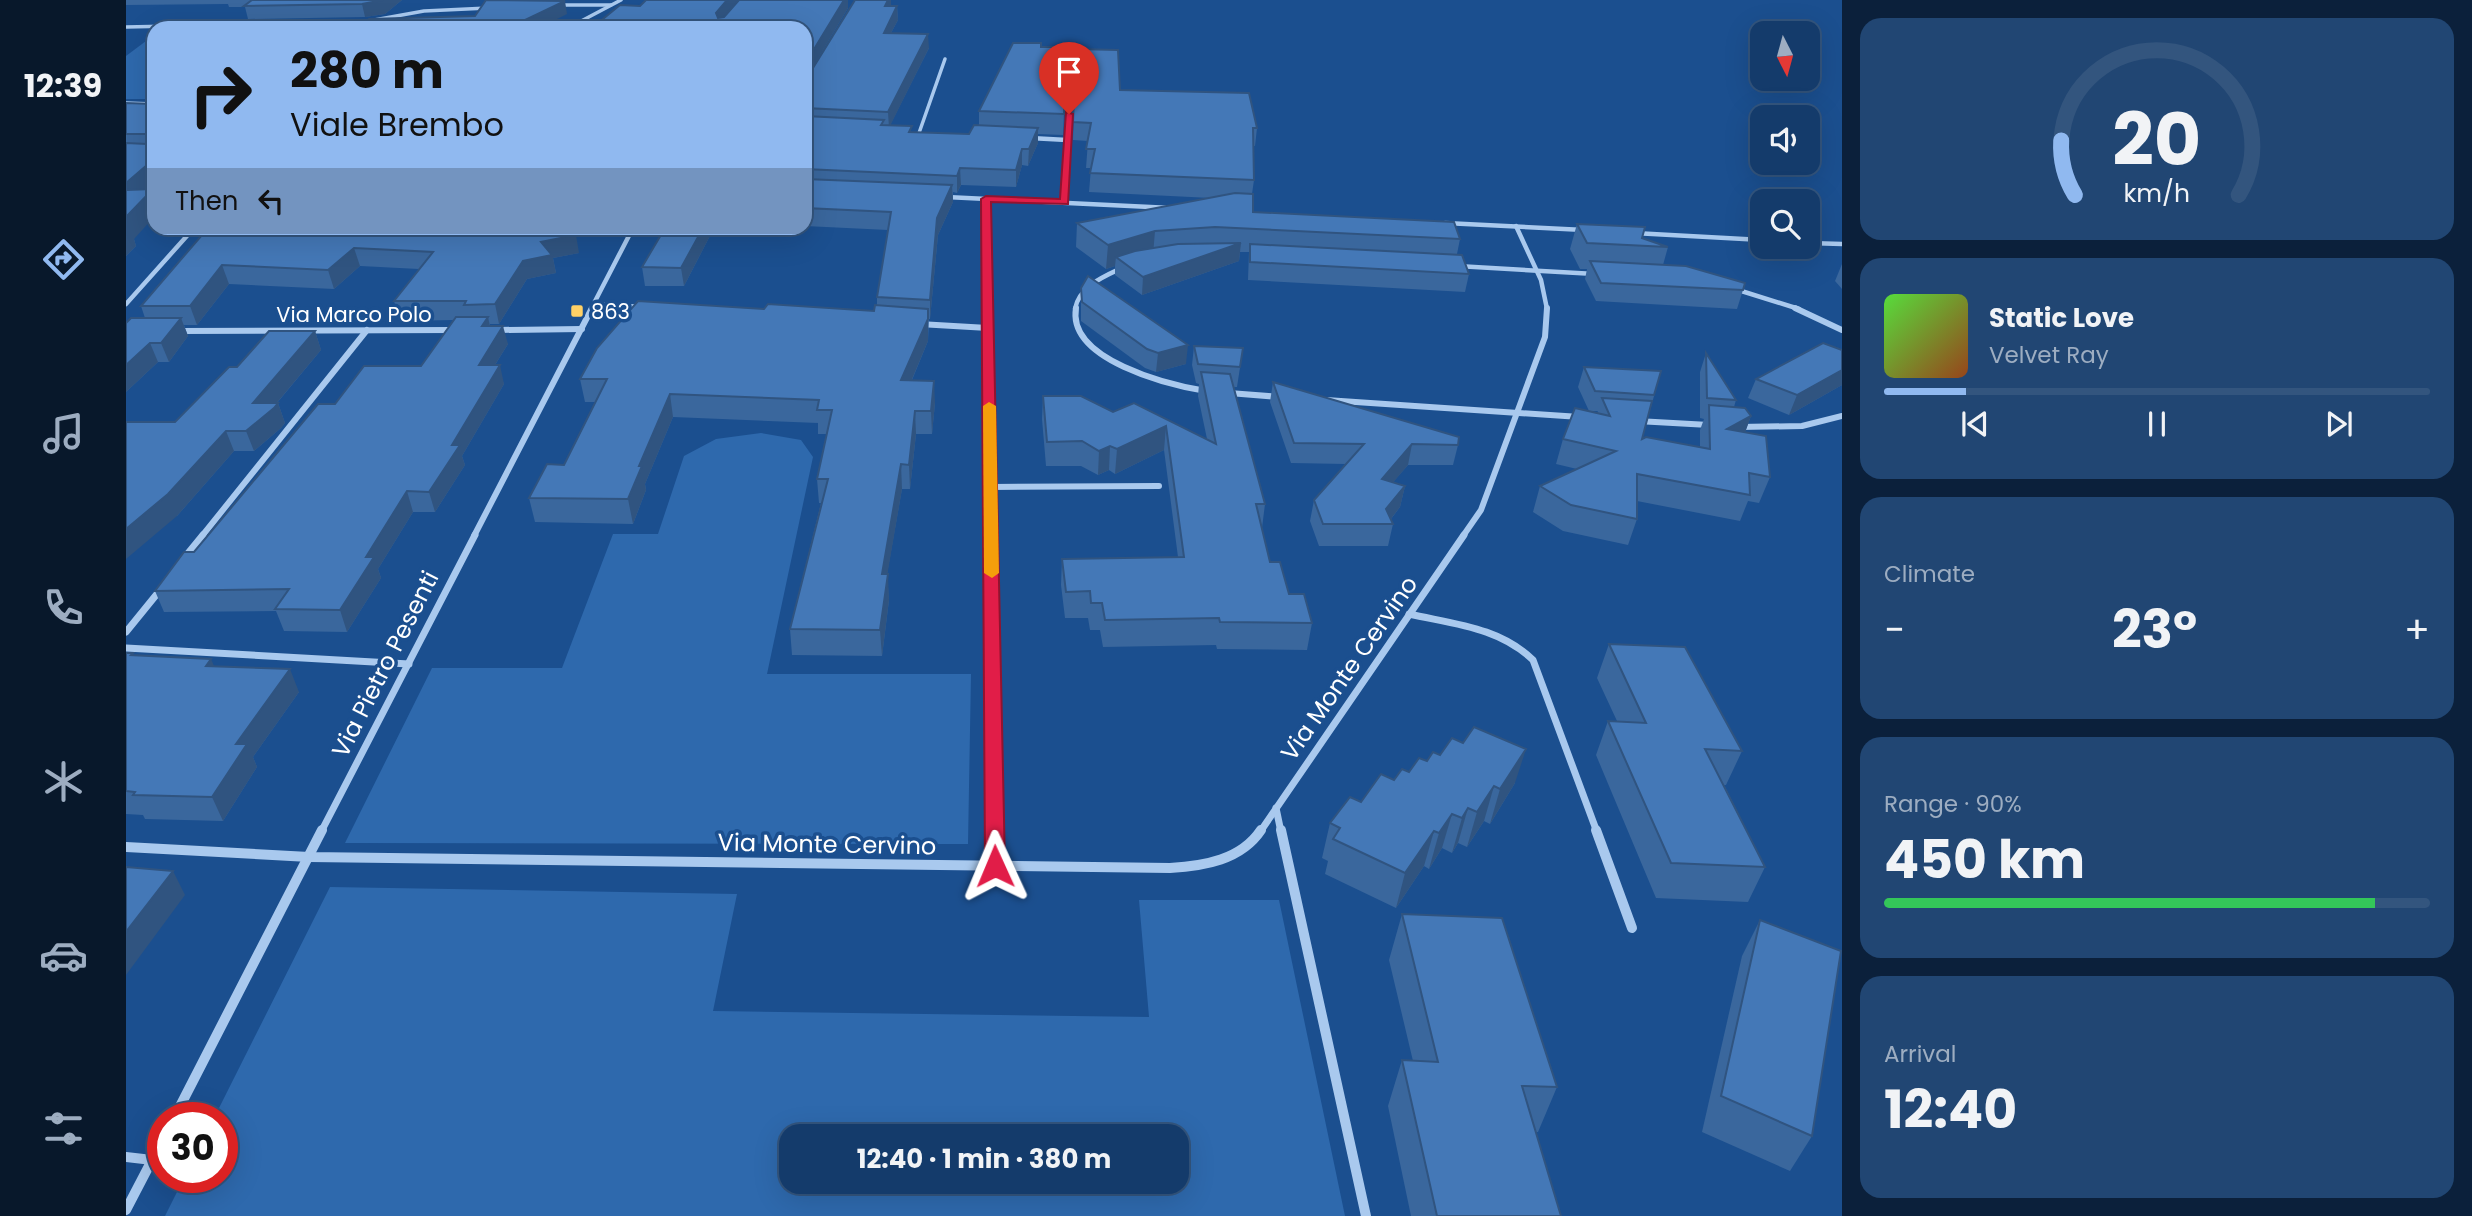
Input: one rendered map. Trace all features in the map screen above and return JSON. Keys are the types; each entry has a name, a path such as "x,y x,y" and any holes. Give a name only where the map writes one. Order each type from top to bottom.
{"street":[{"path":"581,21 621,0"},
{"path":"548,5 611,5"},
{"path":"368,21 418,11 492,8"},
{"path":"126,27 147,27"},
{"path":"919,133 945,59"},
{"path":"1065,202 1071,63"},
{"path":"126,103 147,104"},
{"path":"906,133 933,134"},
{"path":"1027,138 1068,140"},
{"path":"944,197 1182,208"},
{"path":"986,199 995,866"},
{"path":"1433,222 1598,231"},
{"name":"Via Monte Cervino","path":"126,847 310,857 1170,868 1204,865 1237,854 1249,845 1276,808 1481,510 1548,322 1548,299 1516,226"},
{"path":"1625,232 1750,239"},
{"path":"126,304 188,235"},
{"name":"Via Pietro Pesenti","path":"182,1102 630,235"},
{"path":"1820,243 1842,244"},
{"path":"1133,264 1112,272 1082,293 1073,311 1077,327 1101,353 1123,367 1159,382 1210,392"},
{"path":"1454,266 1603,274"},
{"path":"1724,286 1790,305 1842,330"},
{"path":"596,304 650,307"},
{"path":"907,323 988,328"},
{"path":"488,330 582,329"},
{"path":"178,567 367,330"},
{"name":"Via Marco Polo","path":"166,331 461,330"},
{"path":"1218,393 1288,397"},
{"path":"1315,399 1583,417"},
{"path":"1731,426 1802,426 1842,416"},
{"path":"1623,420 1717,426"},
{"path":"991,487 1159,486"},
{"path":"126,632 169,578"},
{"path":"1409,614 1496,634 1519,646 1533,660 1632,928"},
{"path":"126,648 409,664"},
{"path":"1276,808 1366,1216"},
{"path":"126,1157 147,1159"},
{"path":"126,1210 147,1170"}],"shaded area":[{"path":"147,40 147,99 126,99 126,56"},
{"path":"761,433 801,440 813,457 767,674 971,674 968,844 345,843 432,668 562,668 613,534 658,534 684,456 716,439"},
{"path":"330,887 737,894 713,1011 1149,1017 1139,900 1279,900 1345,1216 165,1216 176,1193 238,1193 238,1102 222,1102"}],"building":[{"path":"252,0 383,0 362,4 244,6"},
{"path":"486,0 565,1 523,21 367,21 369,19 475,16"},
{"path":"646,0 727,0 716,13 718,18 724,17 739,0 844,0 812,53 812,21 601,21 620,5 640,6"},
{"path":"855,0 888,0 885,6 897,6 884,33 928,34 888,112 812,108 812,70"},
{"path":"1013,43 1067,47 1064,114 979,111"},
{"path":"1076,49 1118,50 1120,90 1249,93 1257,128 1253,128 1254,180 1090,173 1095,149 1086,149 1091,123 1073,122"},
{"path":"126,103 147,104 147,134 126,134"},
{"path":"812,116 884,120 881,125 912,126 909,132 969,134 974,125 1038,128 1029,149 1022,149 1016,170 960,168 957,176 812,169"},
{"path":"126,143 147,144 147,165 126,183"},
{"path":"812,179 952,185 937,218 930,300 877,297 891,212 812,208"},
{"path":"147,189 147,195 126,217 126,190"},
{"path":"1235,193 1253,194 1253,212 1454,222 1460,239 1215,227 1155,231 1108,245 1077,223"},
{"path":"1577,224 1645,227 1642,238 1668,247 1587,243"},
{"path":"202,235 576,235 541,242 552,255 523,261 495,304 464,305 466,301 394,301 433,252 354,248 328,270 222,265 190,306 141,306"},
{"path":"661,235 699,235 681,268 642,267"},
{"path":"1241,243 1143,277 1116,257 1178,244"},
{"path":"1250,244 1462,255 1469,274 1250,262"},
{"path":"1590,261 1686,266 1745,283 1743,290 1601,283"},
{"path":"1088,276 1188,345 1158,353 1147,349 1082,302 1081,288"},
{"path":"638,301 764,309 768,304 874,311 875,305 928,309 928,319 901,380 934,381 931,411 915,411 909,465 901,464 882,574 888,574 880,630 790,629 828,479 817,479 832,410 817,410 819,400 670,394 628,499 529,498 547,464 564,465 607,379 580,379 597,348"},
{"path":"456,317 488,317 482,326 503,326 479,365 500,365 452,445 460,445 429,492 407,491 366,557 374,557 340,610 275,609 289,589 155,591 184,552 194,552 318,404 335,404 364,366 421,366"},
{"path":"131,318 181,318 161,343 150,343 126,365 126,323"},
{"path":"269,331 315,331 253,403 278,403 246,431 226,431 168,494 126,529 126,422 175,422 229,367 237,367"},
{"path":"1823,343 1842,350 1842,370 1797,395 1756,379"},
{"path":"1194,346 1243,348 1240,367 1198,364"},
{"path":"1706,353 1736,400 1707,398"},
{"path":"1584,367 1661,371 1654,395 1595,391"},
{"path":"1201,372 1230,374 1265,504 1256,504 1270,562 1280,562 1289,594 1304,594 1312,623 1220,622 1219,618 1105,620 1102,603 1091,603 1090,591 1066,592 1062,559 1184,557 1166,426 1117,449 1110,446 1099,451 1082,441 1047,442 1043,396 1081,396 1113,412 1134,403 1216,444"},
{"path":"1273,382 1459,437 1458,445 1412,444 1382,479 1405,486 1386,509 1393,524 1323,524 1314,500 1364,444 1294,443"},
{"path":"1602,398 1652,401 1642,439 1646,437 1710,449 1709,405 1745,408 1751,416 1727,429 1766,436 1770,477 1749,473 1750,495 1637,474 1637,519 1571,505 1540,486 1616,451 1563,439 1575,408 1610,416"},
{"path":"1609,644 1685,647 1742,751 1705,749 1765,867 1671,863 1608,721 1646,723"},
{"path":"126,653 211,659 206,666 290,669 236,744 247,744 212,797 133,795 135,792 126,791"},
{"path":"1474,727 1526,749 1500,789 1494,786 1477,812 1468,808 1462,818 1452,814 1439,833 1434,831 1405,873 1333,839 1340,828 1330,823 1350,797 1361,802 1381,774 1394,780 1402,769 1409,772 1419,758 1427,761 1433,752 1440,755 1452,738 1463,743"},
{"path":"126,867 173,871 126,932"},
{"path":"1402,914 1502,918 1557,1087 1522,1086 1561,1216 1437,1216 1402,1060 1438,1062"},
{"path":"1760,920 1841,951 1812,1136 1721,1096"}],"slow traffic":[{"path":"989,406 992,573"}],"place":[{"name":"863","path":"577,311"}],"route":[{"path":"995,866 986,199 1065,202 1069,114"}]}
